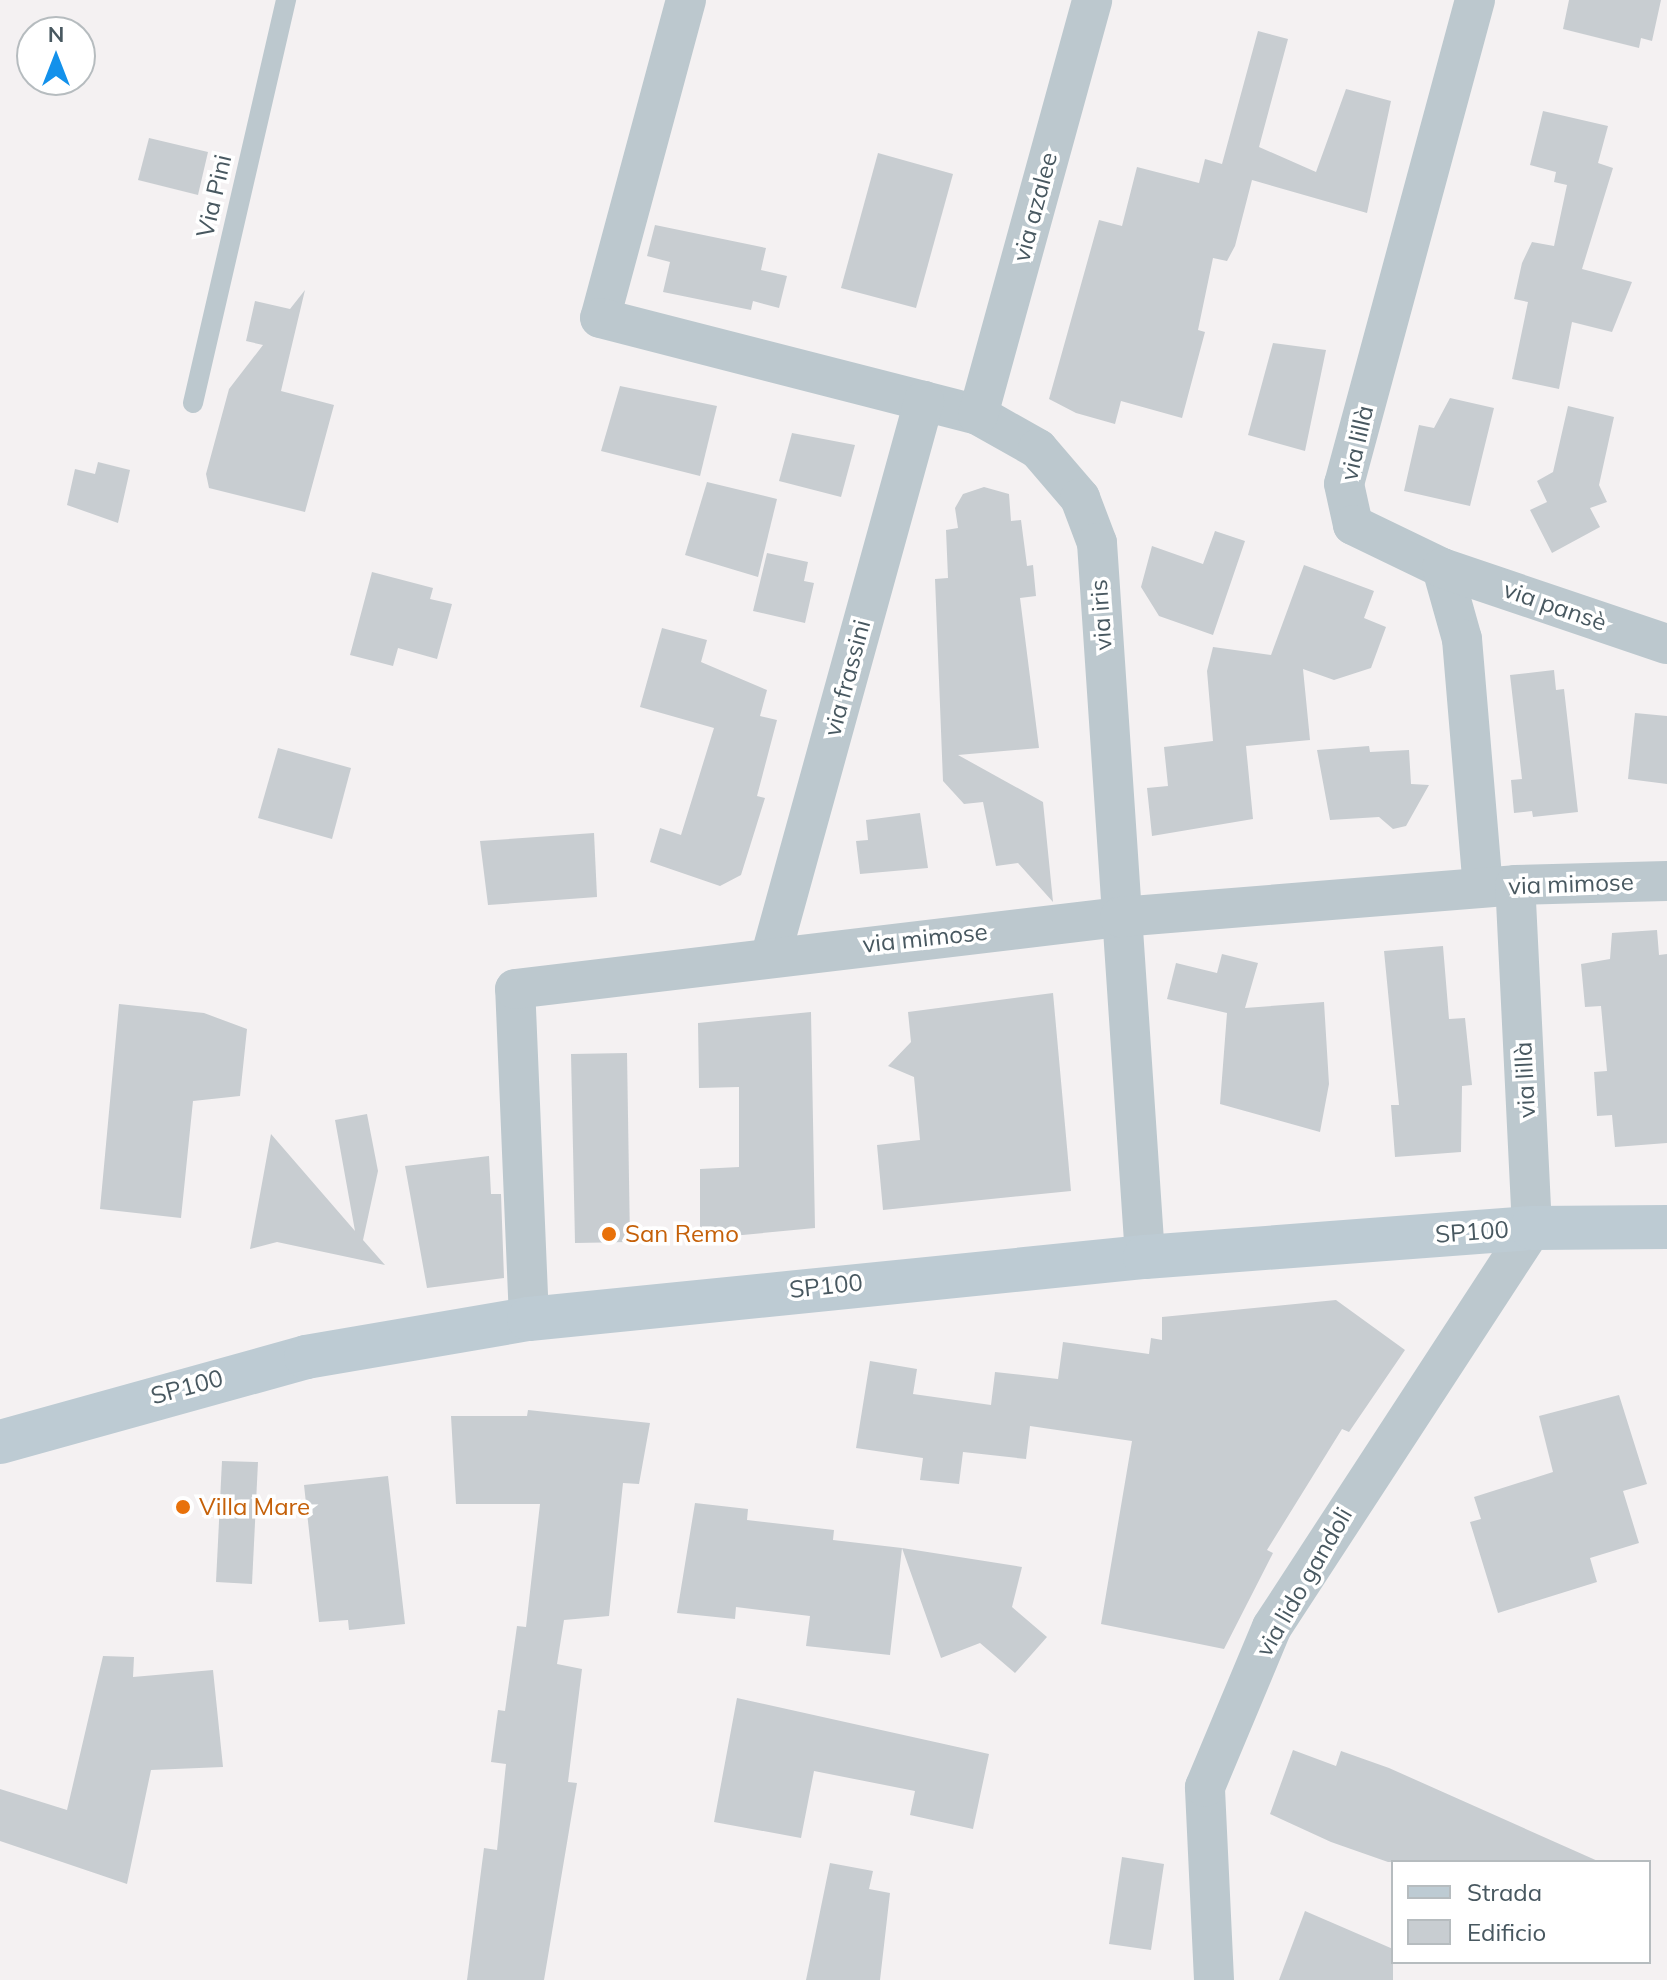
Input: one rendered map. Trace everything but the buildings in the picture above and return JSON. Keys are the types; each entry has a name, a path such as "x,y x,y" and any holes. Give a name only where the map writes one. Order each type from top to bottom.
{"main road":[{"name":"SP100","path":"0,1442 306,1357 529,1319 1145,1257 1532,1228 1667,1227"}],"street":[{"name":"via iris","path":"686,0 600,318 978,415 1038,449 1080,498 1097,543 1145,1257"},
{"name":"via azalee","path":"978,415 1092,0"},
{"name":"via lillà","path":"1475,0 1344,484 1353,525 1442,568 1462,639 1499,886 1532,1228"},
{"name":"via frassini","path":"771,955 924,401"},
{"name":"via pansè","path":"1442,568 1667,644"},
{"name":"via mimose","path":"529,1319 515,989 771,955 1120,917 1499,886 1667,881"},
{"name":"via lido gandoli","path":"1214,1980 1205,1787 1272,1627 1532,1228"}],"lane":[{"name":"Via Pini","path":"193,403 286,0"}],"place":[{"name":"San Remo","path":"609,1234"},
{"name":"Villa Mare","path":"183,1507"}]}
